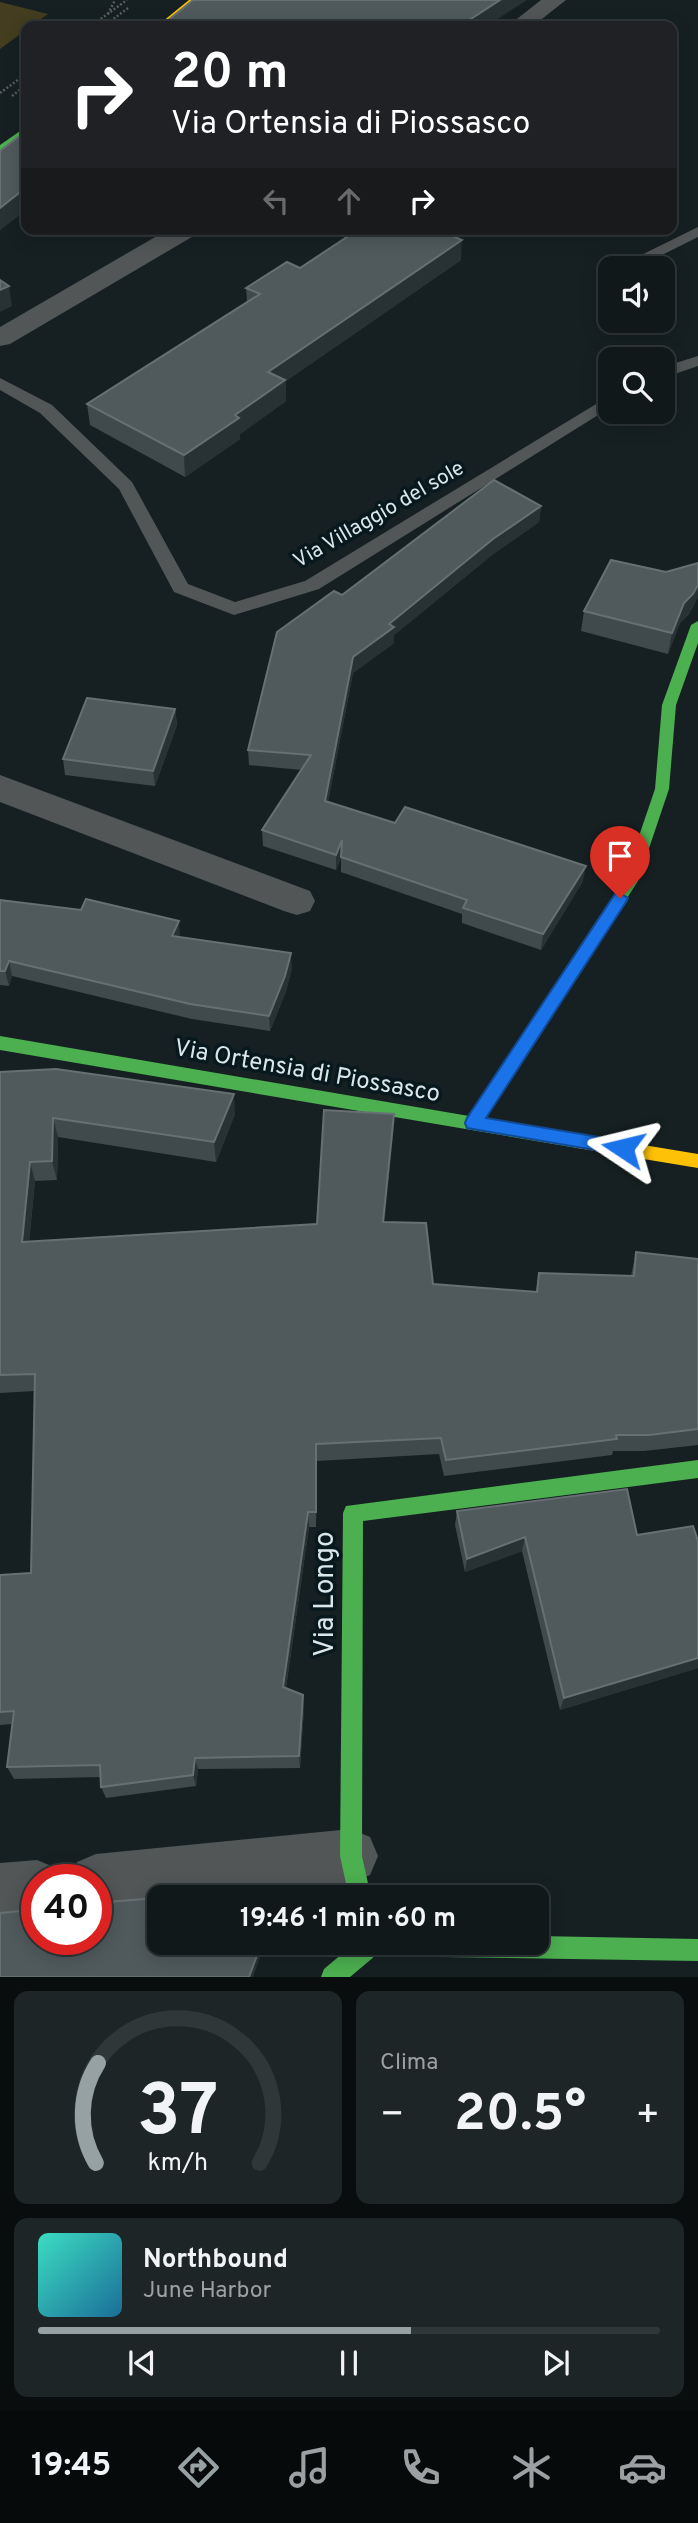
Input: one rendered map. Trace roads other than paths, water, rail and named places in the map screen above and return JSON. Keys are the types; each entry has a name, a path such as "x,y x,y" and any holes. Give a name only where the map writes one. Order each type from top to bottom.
{"street":[{"path":"167,21 194,0"},
{"path":"526,21 555,0"},
{"path":"0,150 21,134"},
{"path":"0,338 178,235"},
{"path":"473,1123 631,881 662,789 669,705 698,625"},
{"path":"0,788 297,901"},
{"name":"Via Ortensia di Piossasco","path":"0,1043 698,1161"},
{"name":"Via Longo","path":"356,1877 353,1513 698,1469"},
{"path":"112,1881 356,1877"},
{"path":"0,1890 21,1888"},
{"path":"549,1947 698,1950"},
{"path":"332,1977 358,1955"}],"lane":[{"path":"647,256 698,231"},
{"path":"675,369 698,361"},
{"name":"Via Villaggio del sole","path":"0,383 46,409 126,486 181,588 234,609 312,585 598,408"}]}
